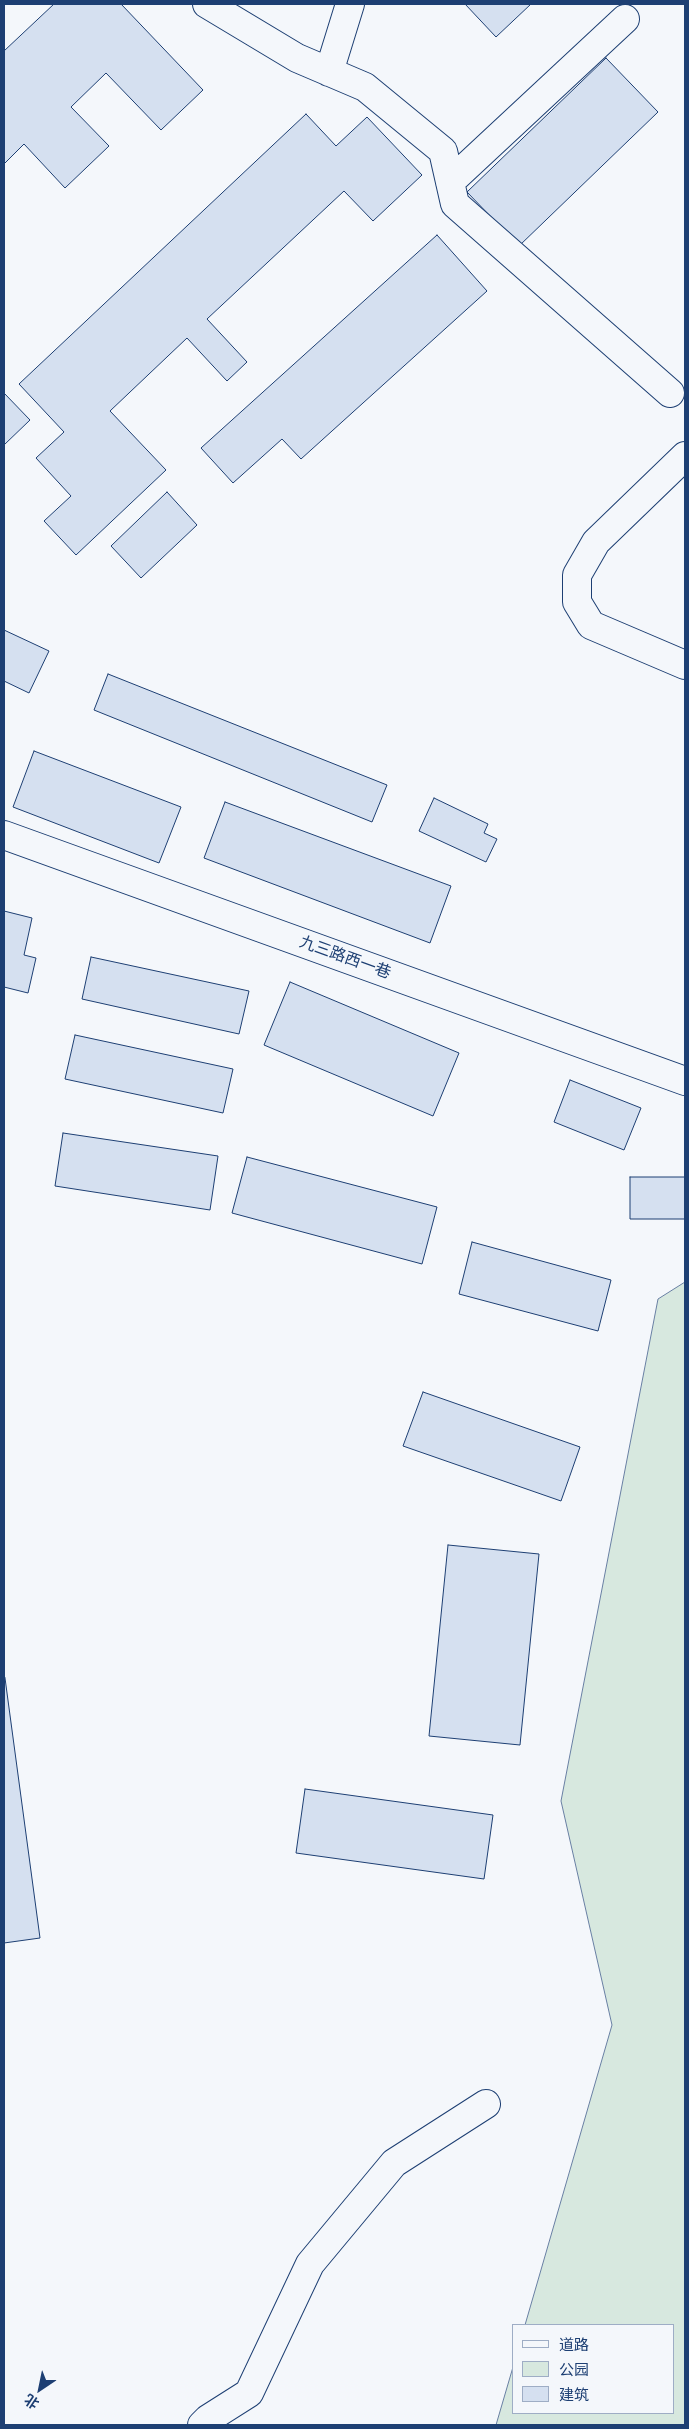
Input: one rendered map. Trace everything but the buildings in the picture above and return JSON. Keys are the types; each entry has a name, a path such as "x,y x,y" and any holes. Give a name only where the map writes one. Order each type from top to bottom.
{"street":[{"path":"208,4 297,58 365,87 443,151 455,204 670,393"},
{"path":"329,72 350,4"},
{"path":"450,182 625,19"},
{"path":"685,456 596,542 576,575 577,602 591,625 685,665"},
{"name":"九三路西一巷","path":"4,835 685,1081"},
{"path":"202,2425 208,2419 249,2393 310,2264 394,2163 486,2104"}],"green space":[{"path":"685,1282 685,2425 496,2425 512,2370 512,2414 674,2414 674,2324 525,2324 612,2025 561,1801 658,1299"}]}
